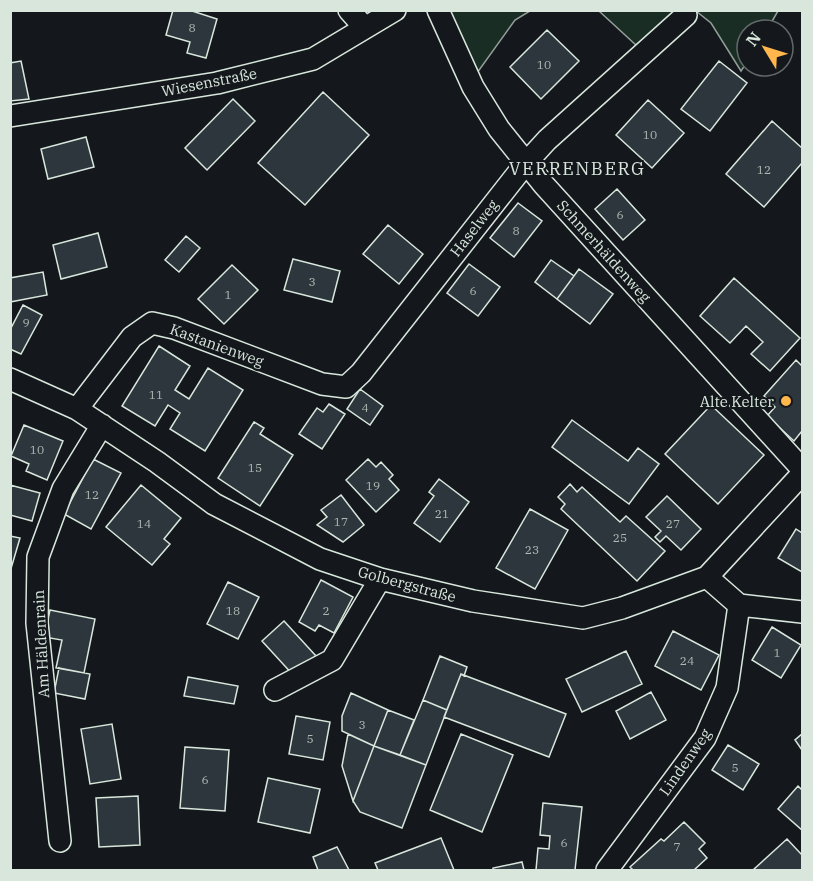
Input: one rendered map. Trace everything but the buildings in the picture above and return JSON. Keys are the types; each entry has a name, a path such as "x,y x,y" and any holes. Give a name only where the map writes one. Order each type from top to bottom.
{"street":[{"path":"350,10 365,28"},
{"name":"Wiesenstraße","path":"10,116 217,83 313,59 395,10"},
{"name":"Schmerhäldenweg","path":"438,10 473,87 499,129 552,194 802,469"},
{"name":"Haselweg","path":"322,384 346,387 361,374 526,163 547,140 686,15"},
{"name":"Kastanienweg","path":"77,409 132,337 152,323 174,328 322,384"},
{"name":"Golbergstraße","path":"10,379 77,409 157,462 214,504 320,559 380,579 473,601 583,618 622,608 706,577 802,474"},
{"name":"Am Häldenrain","path":"60,841 37,623 38,557 63,489 102,426"},
{"path":"706,577 739,605 802,612"},
{"path":"275,690 332,660 380,579"},
{"name":"Lindenweg","path":"606,870 705,738 727,688 739,605"}],"green space":[{"path":"778,10 774,18 735,18 735,61 711,23 696,11"},
{"path":"448,11 530,11 515,20 477,73"},
{"path":"599,11 675,11 637,46"}],"place":[{"name":"Alte Kelter","path":"786,401"}],"district":[{"name":"VERRENBERG","path":"577,168"}]}
